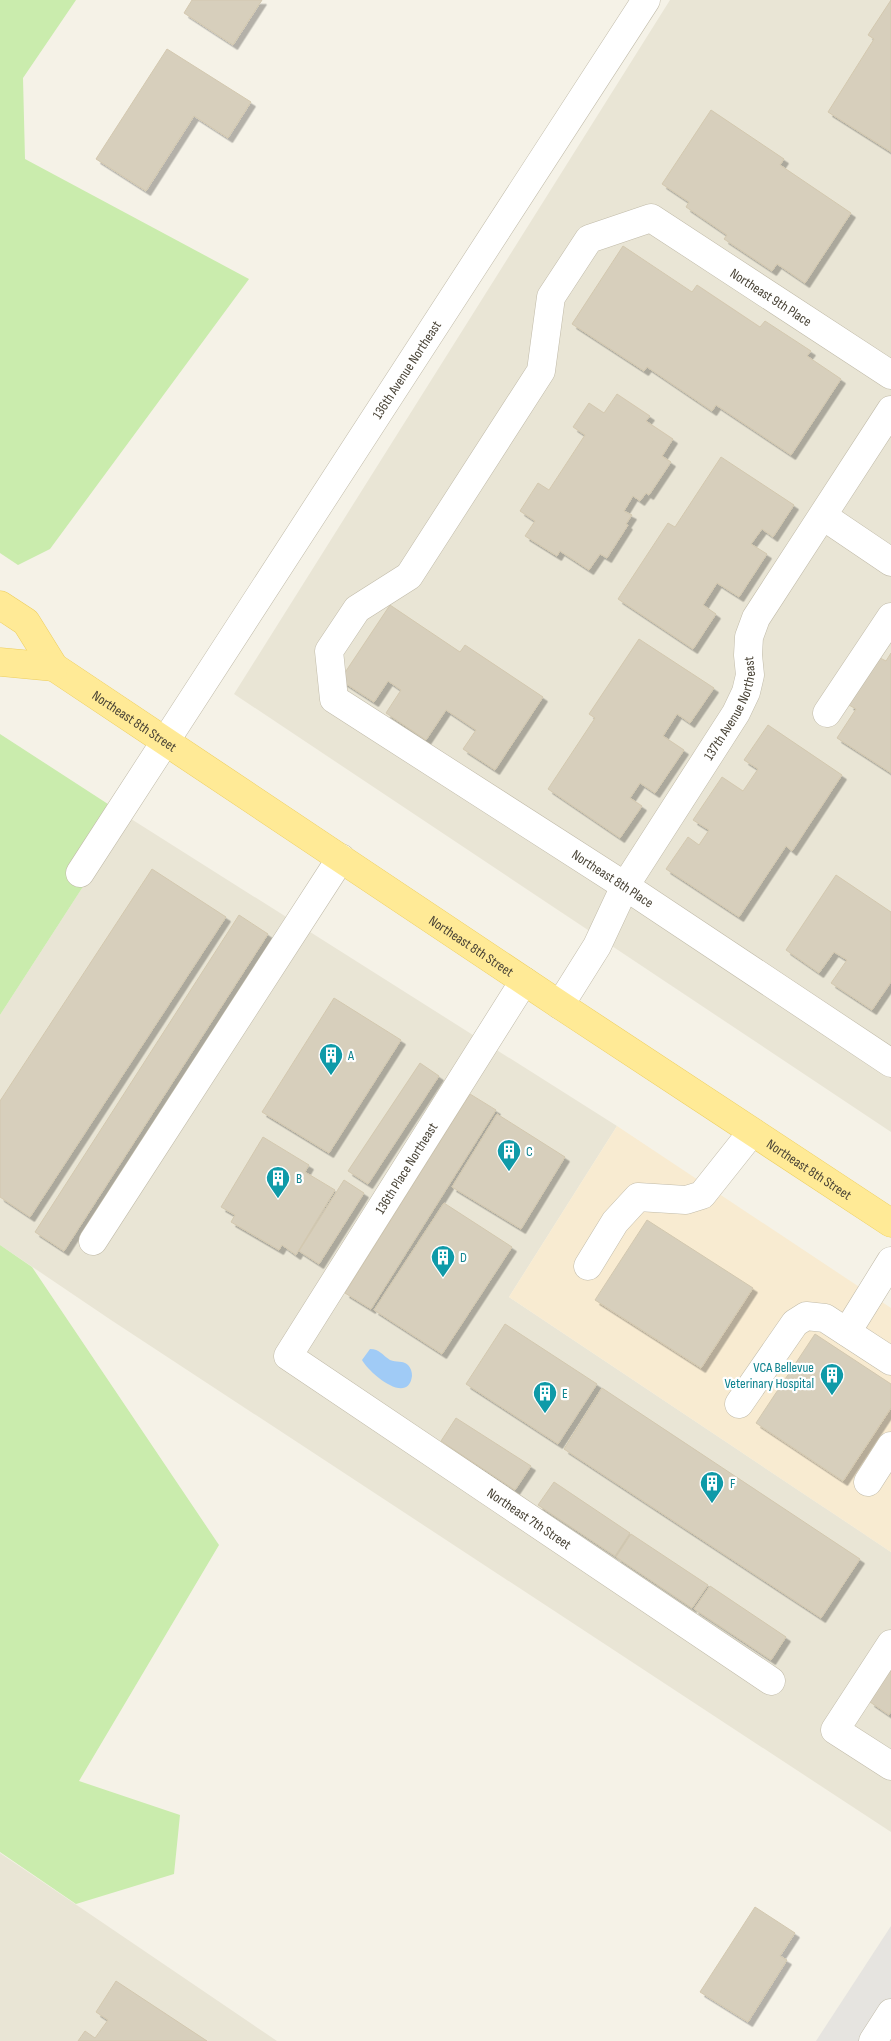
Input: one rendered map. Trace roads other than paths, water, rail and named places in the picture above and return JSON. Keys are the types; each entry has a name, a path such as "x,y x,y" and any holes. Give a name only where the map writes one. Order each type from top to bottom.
{"main road":[{"name":"Northeast 8th Street","path":"0,605 26,622 54,667 166,740 560,1005 891,1223"},
{"name":"Northeast 8th Street","path":"0,662 54,667"}],"street":[{"name":"136th Avenue Northeast","path":"80,873 646,0"},
{"name":"Northeast 9th Place","path":"334,699 329,650 357,609 409,576 541,371 551,297 589,239 651,218 891,375"},
{"name":"137th Avenue Northeast","path":"560,1005 597,946 625,886 736,714 746,692 750,675 749,637 756,618 891,410"},
{"path":"823,516 891,562"},
{"path":"827,713 891,617"},
{"name":"Northeast 8th Place","path":"334,699 625,886 891,1063"},
{"path":"93,1240 341,858"},
{"name":"136th Place Northeast","path":"288,1356 524,981"},
{"path":"588,1266 616,1222 638,1197 686,1200 702,1195 752,1132"},
{"path":"847,1332 891,1261"},
{"path":"739,1404 796,1323 806,1316 825,1318 891,1361"},
{"name":"Northeast 7th Street","path":"288,1356 771,1681"},
{"path":"868,1482 891,1446"},
{"path":"891,1644 835,1730 891,1766"},
{"path":"873,2041 891,2013"}],"water":[{"path":"370,1349 379,1351 390,1360 408,1365 412,1375 409,1384 403,1388 396,1388 372,1372 362,1360"}],"place":[{"name":"A","path":"331,1076"},
{"name":"C","path":"509,1172"},
{"name":"B","path":"278,1199"},
{"name":"D","path":"443,1278"},
{"name":"VCA Bellevue Veterinary Hospital","path":"832,1396"},
{"name":"E","path":"545,1414"},
{"name":"F","path":"712,1504"}]}
